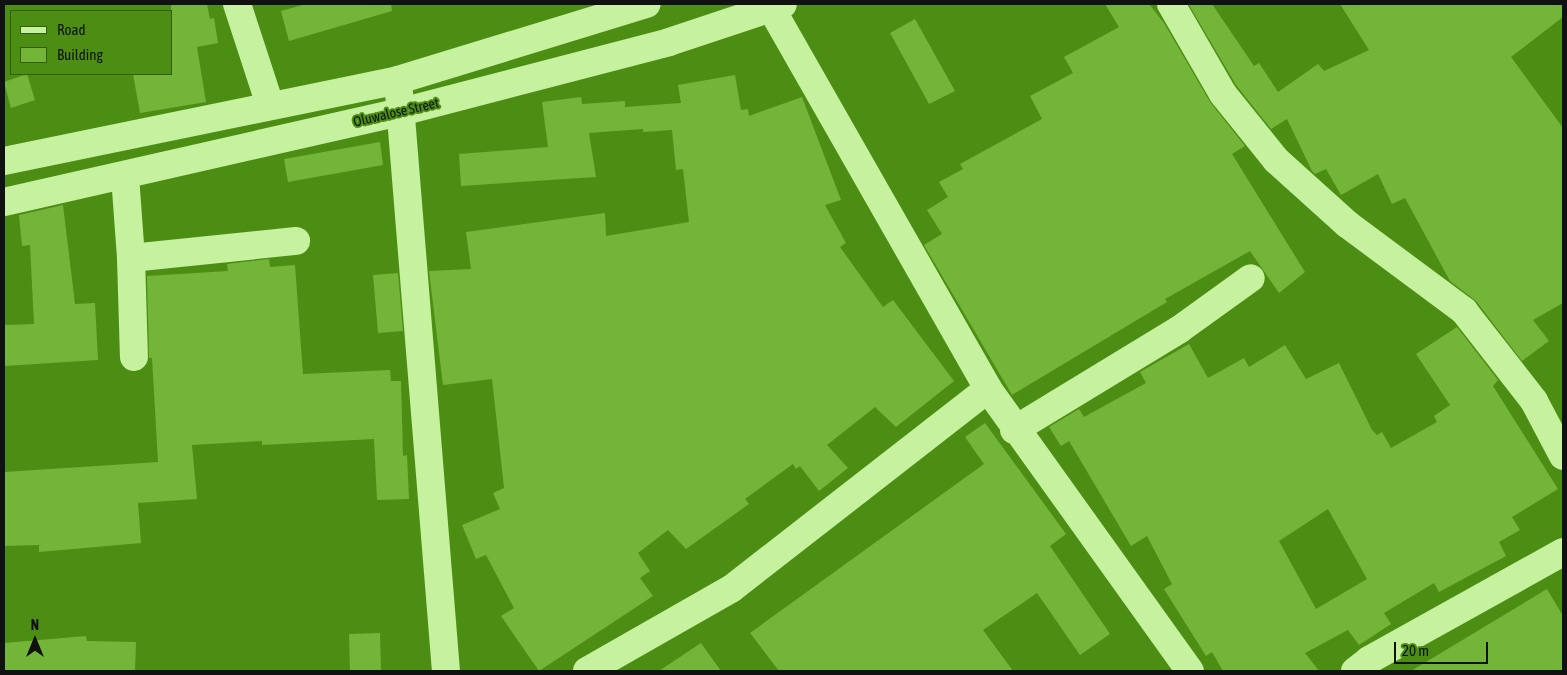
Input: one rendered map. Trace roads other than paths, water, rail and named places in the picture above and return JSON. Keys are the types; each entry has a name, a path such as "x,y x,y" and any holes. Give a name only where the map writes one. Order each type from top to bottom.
{"street":[{"path":"237,4 270,105"},
{"path":"4,161 398,80 647,4"},
{"path":"1171,4 1223,94 1276,160 1347,224 1464,311 1534,401 1563,456"},
{"path":"777,6 988,389 1014,430 1190,671"},
{"name":"Oluwalose Street","path":"4,202 125,176 280,137 401,112 669,42 777,6"},
{"path":"398,80 446,671"},
{"path":"125,176 131,258 134,357"},
{"path":"131,258 296,240"},
{"path":"1014,430 1180,329 1251,278"},
{"path":"587,671 731,589 988,389"},
{"path":"1355,671 1369,660 1563,552"}]}
